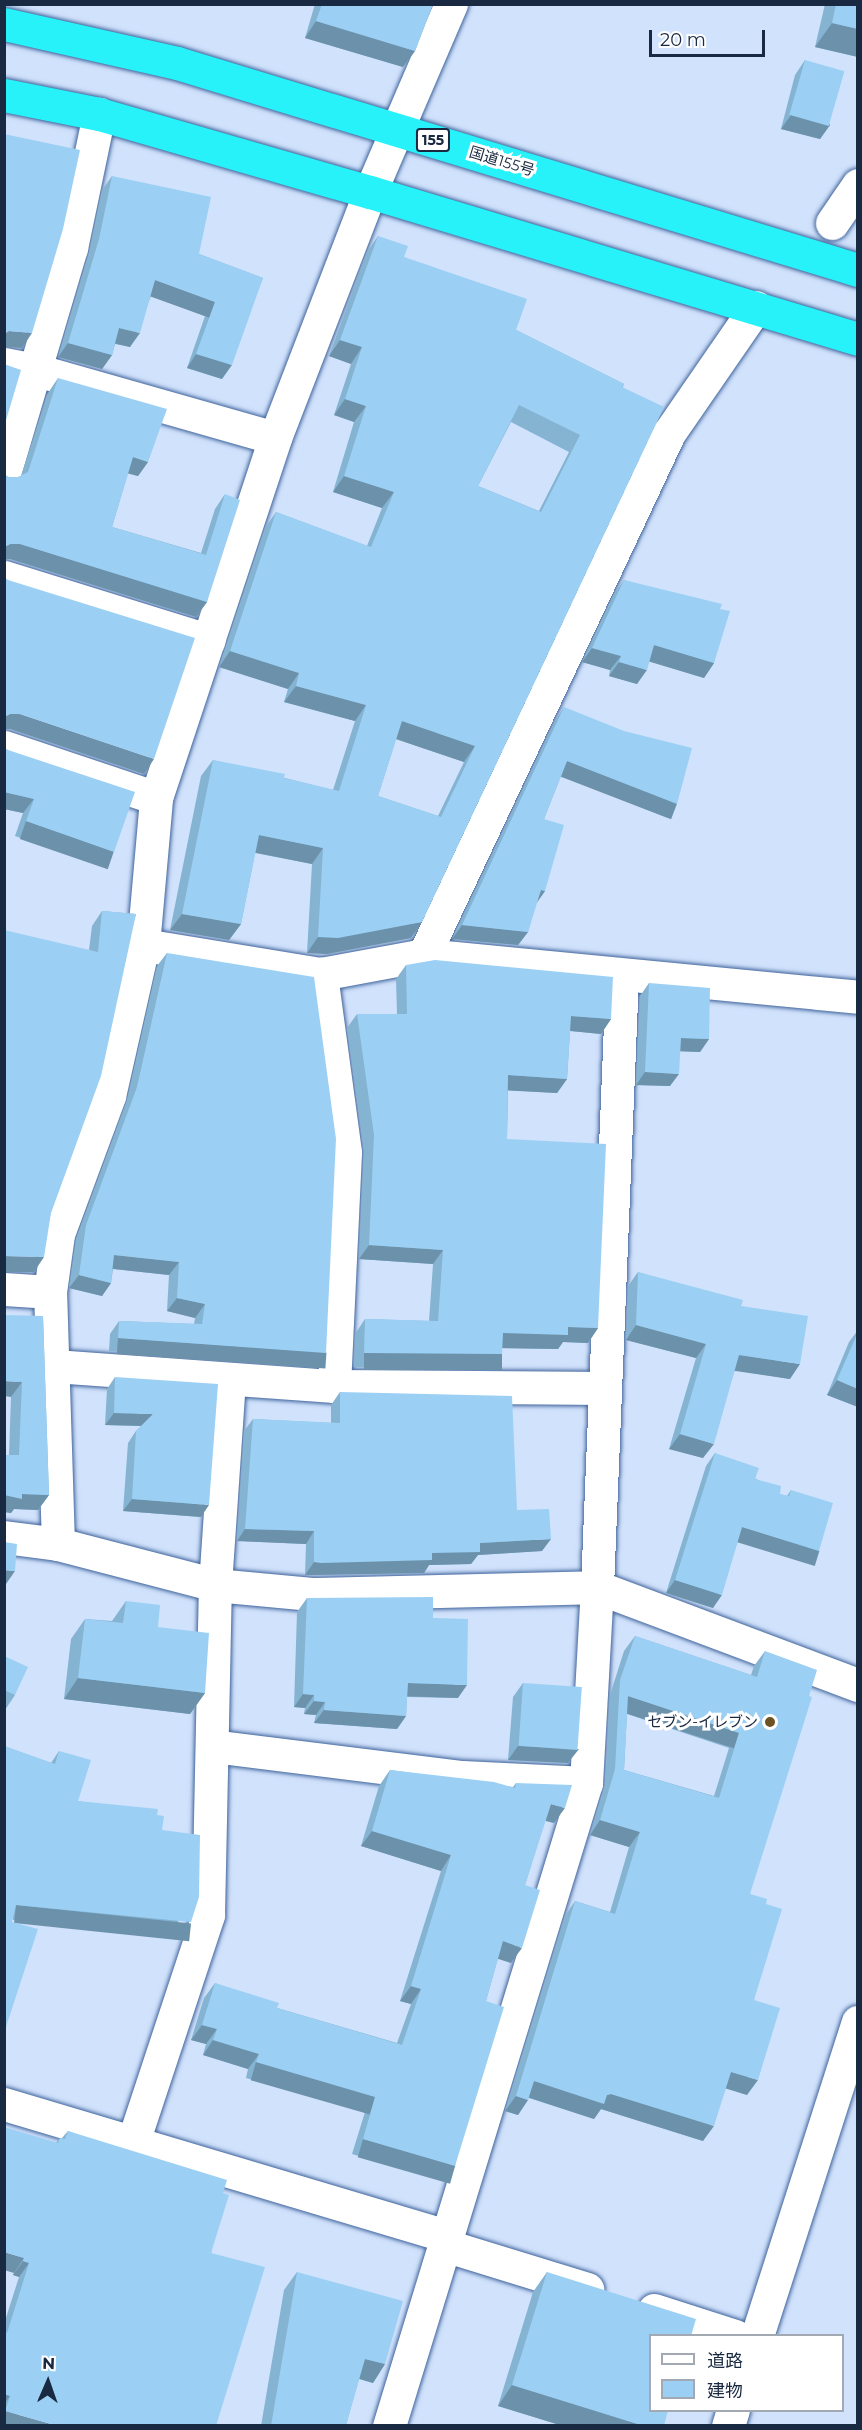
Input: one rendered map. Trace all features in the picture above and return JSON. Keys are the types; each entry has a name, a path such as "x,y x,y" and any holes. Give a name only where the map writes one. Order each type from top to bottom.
{"highway":[{"name":"国道155号","path":"4,24 177,63 858,270"},
{"path":"4,95 99,114 370,192 858,339"}],"street":[{"path":"58,1544 50,1292 58,1234 109,1096 143,945 156,798 275,438 370,192 451,4"},
{"path":"4,474 71,248 99,114"},
{"path":"832,223 858,185"},
{"path":"424,955 669,433 756,307"},
{"path":"4,364 36,370 275,438"},
{"path":"4,577 208,640"},
{"path":"4,747 156,798"},
{"path":"143,945 321,974 424,955 858,997"},
{"path":"321,974 345,1152 334,1386"},
{"path":"389,2426 586,1783 597,1587 622,975"},
{"path":"4,1289 50,1292"},
{"path":"54,1366 334,1386 605,1388"},
{"path":"133,2142 208,1915 215,1586 229,1380"},
{"path":"4,1537 58,1544 215,1586 312,1594 597,1587 858,1685"},
{"path":"212,1746 462,1777 586,1783"},
{"path":"758,2334 858,2022"},
{"path":"4,2104 446,2240 729,2334"}],"building":[{"path":"322,4 433,4 415,51 316,21"},
{"path":"836,4 858,4 858,29 832,23"},
{"path":"805,60 844,71 829,126 789,115"},
{"path":"4,134 80,150 63,229 32,333 9,331 4,334"},
{"path":"112,176 211,197 199,254 263,278 232,365 196,354 215,302 155,280 140,333 119,328 112,355 68,343 99,239"},
{"path":"378,236 408,246 404,257 527,299 516,330 624,384 622,387 664,407 422,922 338,938 318,937 323,848 259,835 241,924 182,914 213,760 285,774 284,778 339,791 366,705 296,686 299,673 230,651 276,512 371,547 394,492 344,476 366,406 345,399 362,347 340,340","holes":["519,405 580,435 541,512 478,486","402,721 475,746 441,817 378,796"]},
{"path":"4,364 21,370 4,427"},
{"path":"58,378 167,409 148,462 133,457 112,527 206,555 225,494 240,500 207,602 20,544 10,544 4,547 4,474 9,477 18,477 28,472"},
{"path":"4,577 195,638 154,759 20,714 10,714 4,717"},
{"path":"624,580 722,604 720,609 730,611 714,663 654,645 647,670 619,662 621,656 592,648"},
{"path":"564,707 624,731 692,748 677,804 567,761 544,819 564,825 545,891 541,890 528,932 462,925"},
{"path":"4,747 135,792 114,852 26,821 34,799 4,792"},
{"path":"102,911 136,914 101,1076 51,1213 44,1257 4,1256 4,930 98,952"},
{"path":"167,953 314,977 336,1139 326,1353 118,1338 119,1321 202,1324 205,1304 177,1298 179,1262 114,1255 111,1283 79,1275 86,1225 137,1087"},
{"path":"435,960 613,977 611,1019 571,1016 567,1079 508,1075 507,1139 606,1144 598,1328 568,1327 568,1335 503,1333 502,1354 364,1353 365,1319 438,1321 443,1250 369,1245 374,1135 357,1014 407,1014 406,965"},
{"path":"649,983 710,988 709,1039 681,1038 679,1074 645,1072"},
{"path":"638,1272 743,1300 741,1306 808,1316 800,1364 739,1355 714,1444 680,1434 706,1344 636,1325"},
{"path":"4,1315 43,1316 49,1495 22,1494 22,1499 4,1495 4,1455 19,1455 22,1382 4,1381"},
{"path":"858,1332 858,1389 837,1380"},
{"path":"115,1377 218,1384 209,1505 132,1499 136,1431 153,1414 114,1413"},
{"path":"340,1392 512,1396 517,1510 549,1509 551,1539 480,1543 480,1552 432,1553 432,1560 321,1563 314,1562 314,1531 245,1529 253,1419 340,1423"},
{"path":"715,1453 759,1468 755,1479 781,1486 780,1494 789,1496 791,1490 833,1503 819,1551 742,1527 722,1595 675,1580"},
{"path":"4,1542 17,1544 15,1571 4,1570"},
{"path":"433,1597 433,1618 468,1619 467,1685 408,1683 406,1716 324,1710 325,1702 314,1701 314,1695 303,1694 307,1598"},
{"path":"126,1601 160,1605 158,1627 209,1633 205,1693 78,1678 85,1619 123,1623"},
{"path":"635,1636 757,1677 765,1651 817,1670 809,1696 812,1697 750,1894 767,1899 766,1904 782,1909 754,2000 780,2008 758,2080 731,2072 714,2126 611,2094 607,2095 604,2104 534,2081 528,2100 516,2096 575,1901 615,1914 640,1832 600,1820 615,1769 620,1680","holes":["628,1696 739,1733 719,1798 624,1770"]},
{"path":"4,1656 28,1667 15,1695 4,1690"},
{"path":"523,1683 582,1687 577,1750 519,1746"},
{"path":"4,1746 55,1764 59,1751 91,1760 78,1801 158,1809 157,1815 164,1816 162,1830 200,1835 199,1897 191,1922 16,1905 12,1922 38,1929 4,2033"},
{"path":"390,1770 494,1782 515,1788 516,1783 572,1785 565,1808 551,1804 525,1885 540,1890 522,1948 503,1941 486,2001 504,2007 455,2166 363,2139 375,2097 256,2062 259,2054 213,2040 217,2029 202,2025 215,1983 279,2003 277,2008 402,2045 421,1989 411,1986 451,1855 372,1831"},
{"path":"4,2127 58,2143 60,2138 65,2139 68,2131 227,2180 223,2193 229,2195 211,2253 265,2267 216,2426 58,2426 5,2411 10,2396 4,2394 4,2332 7,2333 29,2263 23,2261 24,2258 4,2252"},
{"path":"297,2272 403,2301 385,2364 365,2359 346,2425 349,2426 271,2426"},
{"path":"547,2272 696,2319 692,2334 649,2334 649,2412 668,2412 664,2426 644,2426 512,2385"}],"place":[{"name":"セブン-イレブン","path":"770,1722"}]}
